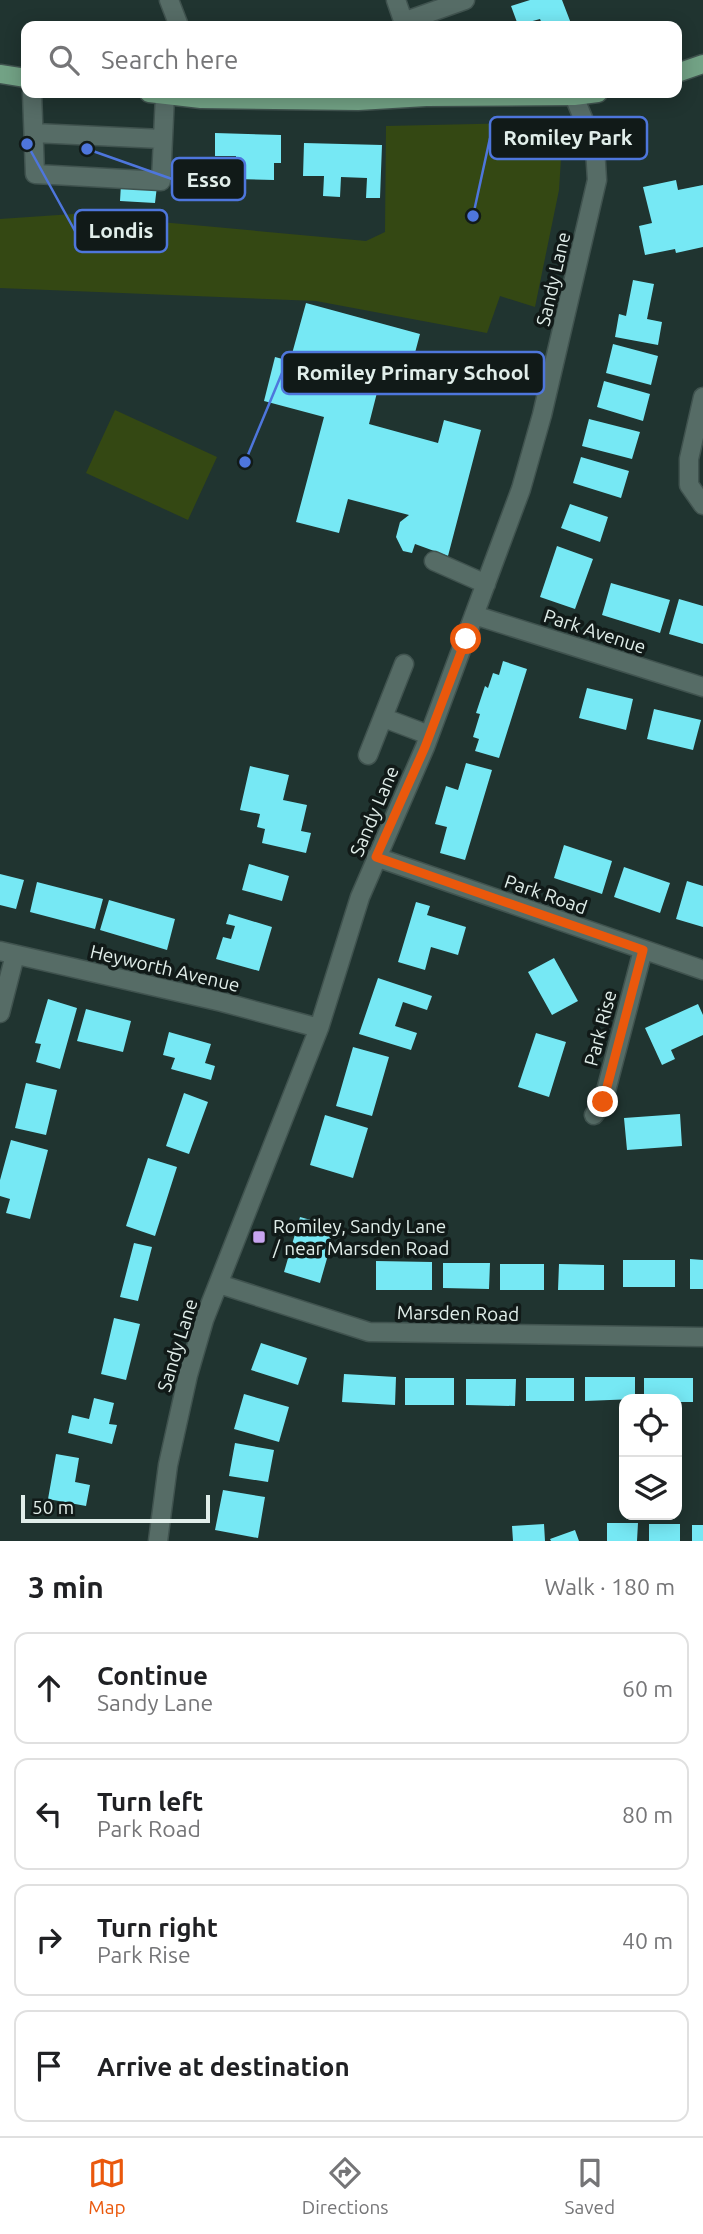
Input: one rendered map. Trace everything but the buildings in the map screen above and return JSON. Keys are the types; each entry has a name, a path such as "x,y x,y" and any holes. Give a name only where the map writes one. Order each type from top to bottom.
{"main road":[{"path":"682,71 703,64"},
{"path":"0,74 21,77"},
{"path":"253,98 358,102 397,98"}],"street":[{"path":"169,0 177,21"},
{"path":"396,0 403,21"},
{"path":"412,21 465,0"},
{"path":"32,98 35,174 161,181 162,139 157,98"},
{"name":"Sandy Lane","path":"158,1541 168,1465 188,1375 204,1320 319,1028 360,897 429,734 521,489 542,415 597,180 595,148 575,98"},
{"path":"34,133 162,139"},
{"path":"703,397 689,459 689,485 703,505"},
{"path":"434,561 486,584"},
{"name":"Park Avenue","path":"474,615 703,687"},
{"path":"368,755 404,664"},
{"path":"384,718 429,734"},
{"name":"Park Road","path":"376,857 703,970"},
{"name":"Park Rise","path":"593,1115 603,1102 643,950"},
{"path":"0,1013 7,953"},
{"name":"Heyworth Avenue","path":"7,953 222,1002 319,1028"},
{"name":"Marsden Road","path":"219,1284 369,1332 703,1337"}],"green space":[{"path":"520,123 544,130 561,158 559,190 535,307 500,296 487,333 316,301 0,288 0,219 73,214 366,241 385,232 386,126"},
{"path":"115,410 217,457 188,520 86,473"}],"place":[{"name":"Londis","path":"27,144"},
{"name":"Esso","path":"87,149"},
{"name":"Romiley Park","path":"473,216"},
{"name":"Romiley Primary School","path":"245,462"},
{"name":"Romiley, Sandy Lane / near Marsden Road","path":"259,1237"}],"route":[{"path":"466,639 425,747 376,857 643,950 603,1102"}]}
